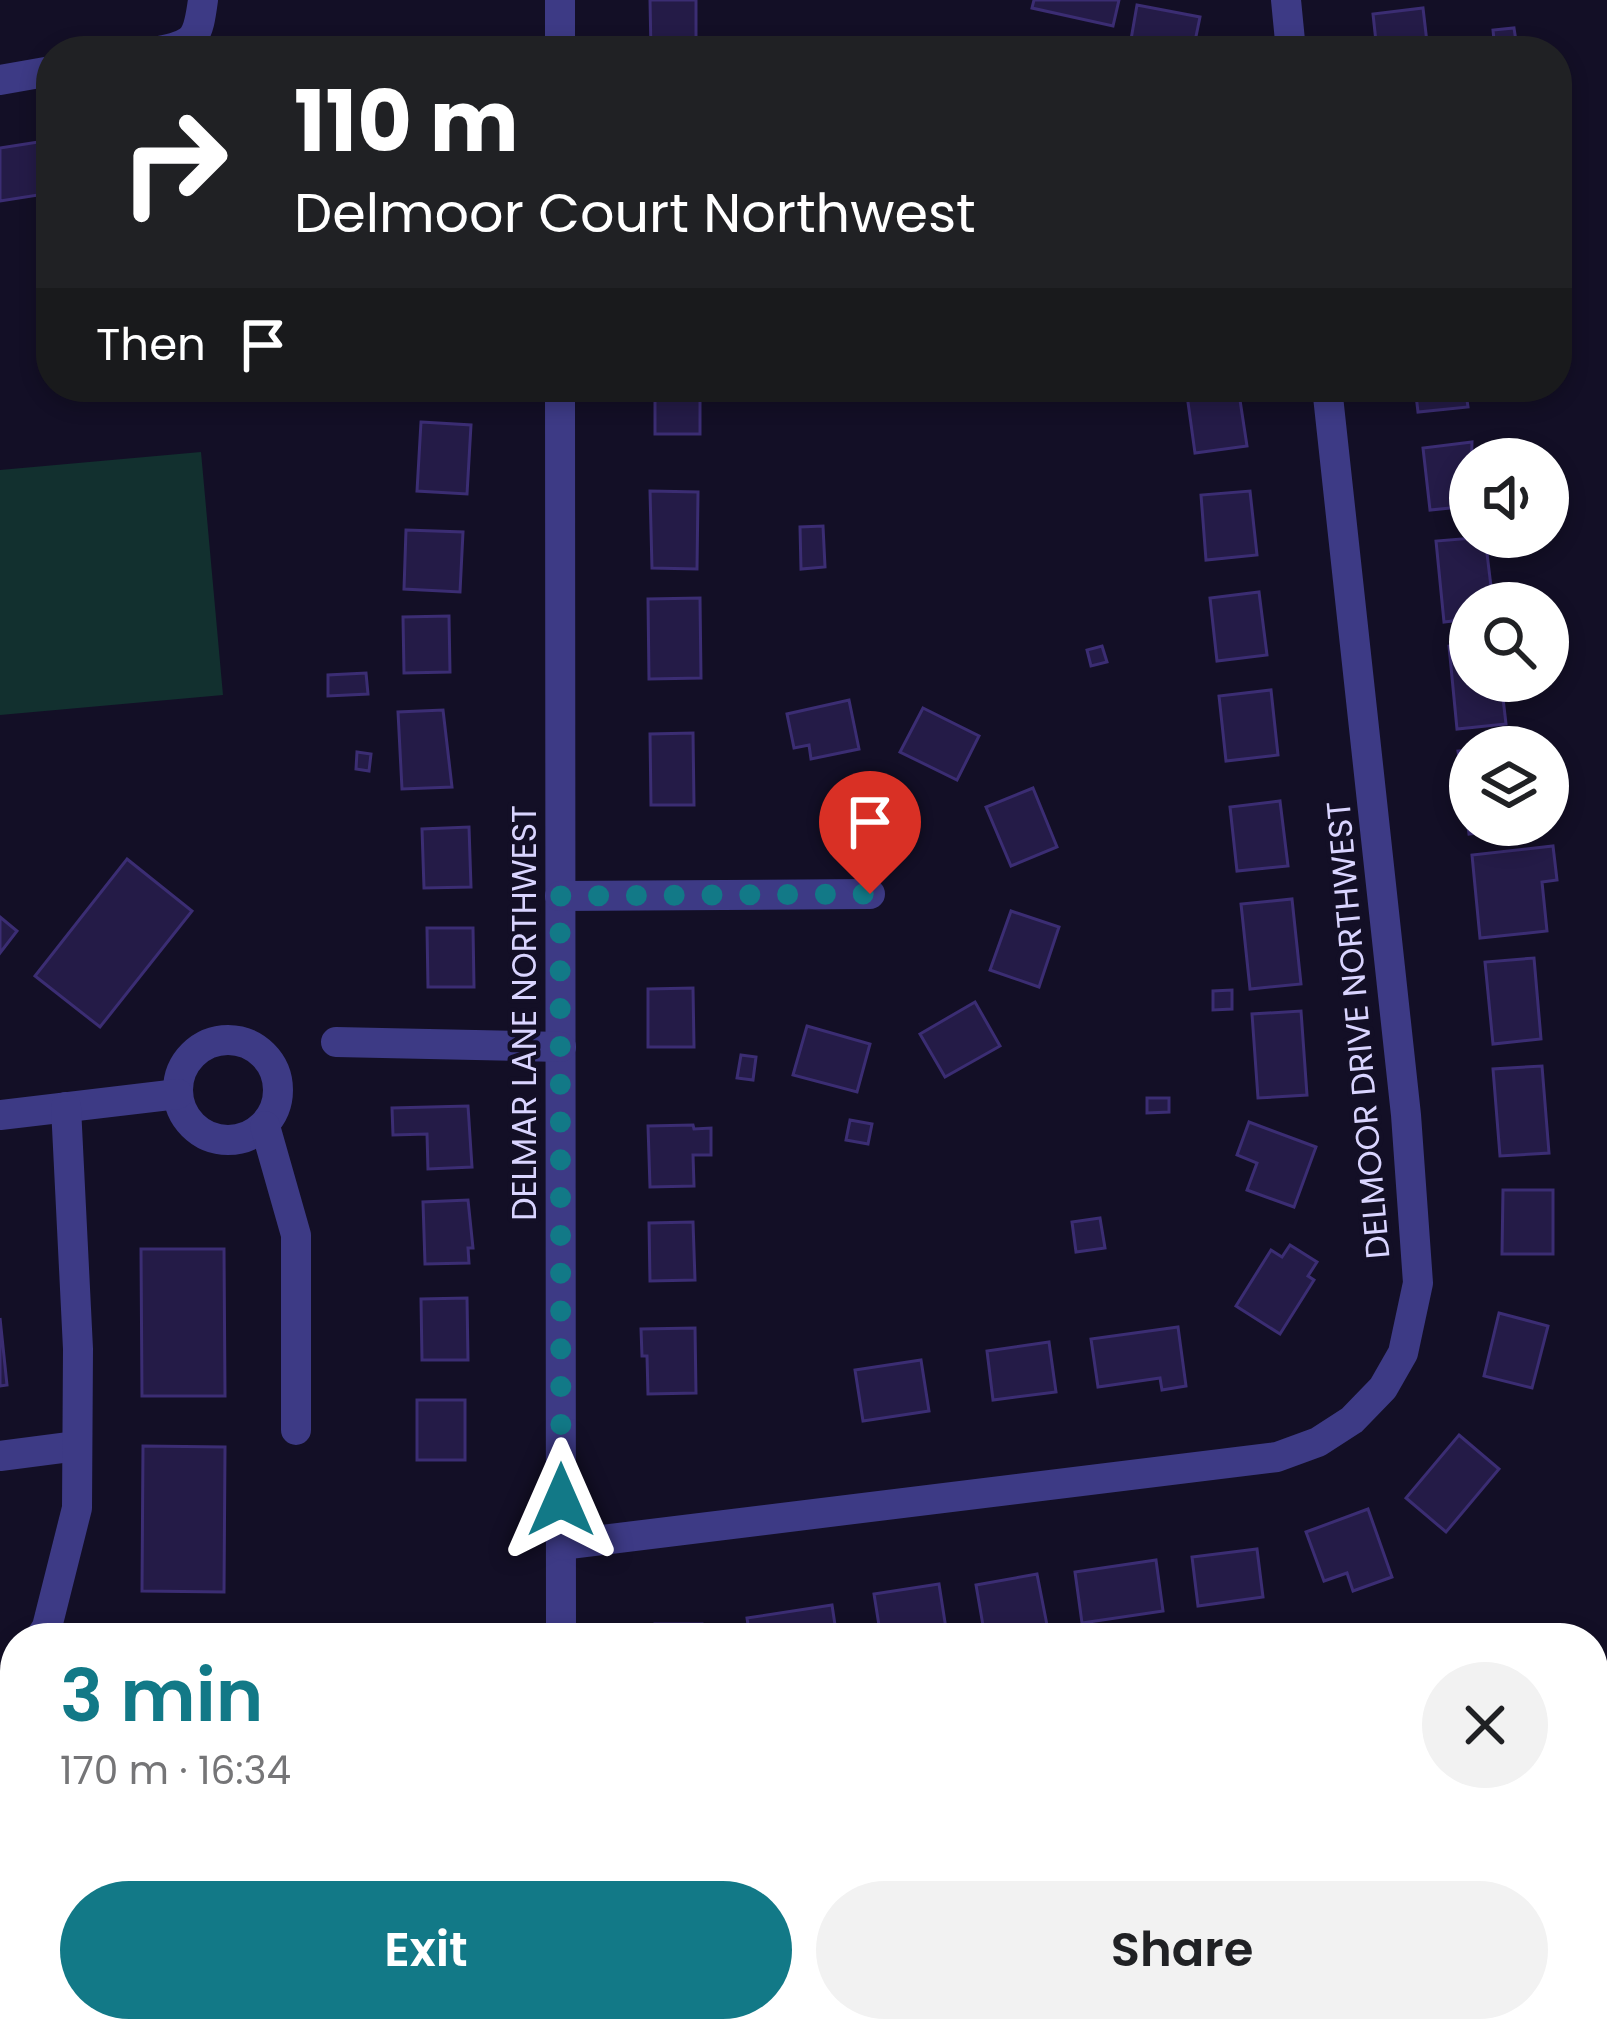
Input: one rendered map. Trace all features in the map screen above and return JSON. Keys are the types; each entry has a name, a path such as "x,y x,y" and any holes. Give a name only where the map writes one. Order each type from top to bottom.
{"street":[{"path":"195,36 203,0"},
{"path":"560,0 560,36"},
{"path":"1286,0 1290,36"},
{"path":"0,80 36,73"},
{"name":"DELMAR LANE NORTHWEST","path":"560,402 561,1623"},
{"name":"DELMOOR DRIVE NORTHWEST","path":"561,1545 1277,1457 1318,1442 1352,1420 1382,1388 1402,1353 1418,1283 1406,1115 1330,402"},
{"path":"560,896 870,894"},
{"path":"242,1040 258,1048 278,1077 274,1111 265,1126 250,1136 218,1139 191,1124 178,1094 185,1063 195,1051 209,1042 242,1040"},
{"path":"336,1042 561,1047"},
{"path":"0,1115 178,1094"},
{"path":"48,1623 77,1508 78,1349 66,1107"},
{"path":"265,1126 296,1235 296,1430"},
{"path":"0,1456 77,1446"}],"green space":[{"path":"201,452 223,695 0,715 0,470"}],"building":[{"path":"650,0 696,0 696,36 651,36"},
{"path":"1034,0 1119,0 1113,26 1032,8"},
{"path":"1137,5 1200,17 1196,36 1132,36"},
{"path":"1423,8 1426,36 1375,36 1373,14"},
{"path":"1514,28 1515,36 1494,36 1493,30"},
{"path":"36,142 36,195 0,201 0,148"},
{"path":"655,402 700,402 700,434 655,434"},
{"path":"1188,402 1240,402 1247,446 1195,453"},
{"path":"1417,402 1467,402 1468,407 1418,412"},
{"path":"421,422 471,425 467,494 417,491"},
{"path":"1449,445 1449,508 1430,510 1423,448"},
{"path":"650,491 698,492 697,569 652,568"},
{"path":"1250,491 1257,555 1206,560 1201,495"},
{"path":"823,526 825,567 801,569 800,527"},
{"path":"406,530 463,532 460,592 404,589"},
{"path":"1449,540 1449,558 1488,558 1490,582 1449,582 1449,621 1444,622 1436,541"},
{"path":"1259,592 1267,655 1217,661 1210,598"},
{"path":"700,598 701,678 649,679 648,599"},
{"path":"449,616 450,672 404,673 403,617"},
{"path":"1102,646 1107,662 1091,666 1087,650"},
{"path":"366,673 368,694 328,696 328,675"},
{"path":"1271,690 1278,755 1226,761 1219,696"},
{"path":"849,700 859,749 811,759 809,745 794,748 787,714"},
{"path":"1454,702 1503,702 1506,724 1457,726"},
{"path":"923,708 979,736 957,780 900,752"},
{"path":"443,710 452,787 402,789 398,712"},
{"path":"693,733 694,805 651,805 650,734"},
{"path":"357,752 371,754 369,771 356,769"},
{"path":"1033,788 1057,847 1011,866 986,807"},
{"path":"1280,801 1288,866 1237,871 1230,807"},
{"path":"469,827 471,887 424,888 422,829"},
{"path":"1553,846 1557,880 1542,882 1547,931 1480,938 1472,855"},
{"path":"127,859 192,911 100,1027 35,976"},
{"path":"1292,899 1301,984 1250,989 1241,904"},
{"path":"1011,911 1059,927 1039,987 990,970"},
{"path":"0,917 17,931 0,953"},
{"path":"427,928 473,928 474,987 428,987"},
{"path":"1534,958 1541,1039 1493,1044 1485,962"},
{"path":"693,988 694,1047 648,1047 648,989"},
{"path":"1232,990 1232,1009 1213,1010 1213,991"},
{"path":"975,1002 1000,1046 945,1077 920,1034"},
{"path":"1301,1011 1307,1095 1258,1098 1252,1014"},
{"path":"807,1026 870,1044 857,1092 793,1075"},
{"path":"741,1055 756,1057 753,1080 737,1078"},
{"path":"1542,1066 1549,1153 1500,1156 1493,1069"},
{"path":"1147,1098 1169,1098 1169,1112 1147,1113"},
{"path":"468,1106 472,1167 428,1169 427,1134 393,1135 392,1108"},
{"path":"850,1120 872,1124 868,1144 846,1140"},
{"path":"1249,1122 1316,1147 1294,1207 1247,1190 1257,1163 1237,1155"},
{"path":"693,1125 694,1129 711,1128 711,1155 693,1155 694,1186 650,1187 648,1126"},
{"path":"1503,1190 1553,1190 1553,1254 1502,1254"},
{"path":"468,1200 473,1248 468,1248 469,1263 425,1264 423,1202"},
{"path":"1100,1218 1105,1248 1076,1252 1072,1222"},
{"path":"693,1222 695,1280 650,1281 649,1223"},
{"path":"1290,1245 1317,1262 1308,1276 1314,1280 1280,1334 1236,1306 1271,1250 1282,1257"},
{"path":"141,1249 224,1249 225,1396 142,1396"},
{"path":"467,1298 468,1360 422,1360 421,1299"},
{"path":"1499,1313 1548,1326 1532,1388 1484,1376"},
{"path":"0,1318 7,1385 0,1386"},
{"path":"1178,1327 1186,1386 1162,1390 1160,1378 1098,1387 1091,1339"},
{"path":"695,1328 696,1393 648,1394 641,1329"},
{"path":"1049,1342 1056,1392 993,1400 987,1351"},
{"path":"921,1360 929,1411 863,1421 855,1370"},
{"path":"417,1400 465,1400 465,1460 417,1460"},
{"path":"1459,1435 1499,1469 1446,1532 1406,1498"},
{"path":"143,1446 225,1447 224,1592 142,1591"},
{"path":"1368,1509 1392,1577 1353,1591 1347,1573 1324,1581 1306,1532"},
{"path":"1257,1549 1263,1597 1198,1606 1192,1557"},
{"path":"1156,1560 1163,1611 1082,1623 1075,1572"},
{"path":"1037,1574 1047,1623 983,1623 976,1585"},
{"path":"939,1584 945,1623 879,1623 874,1594"},
{"path":"832,1605 835,1623 748,1623 747,1618"}],"route":[{"path":"561,1500 560,896 870,894"}]}
